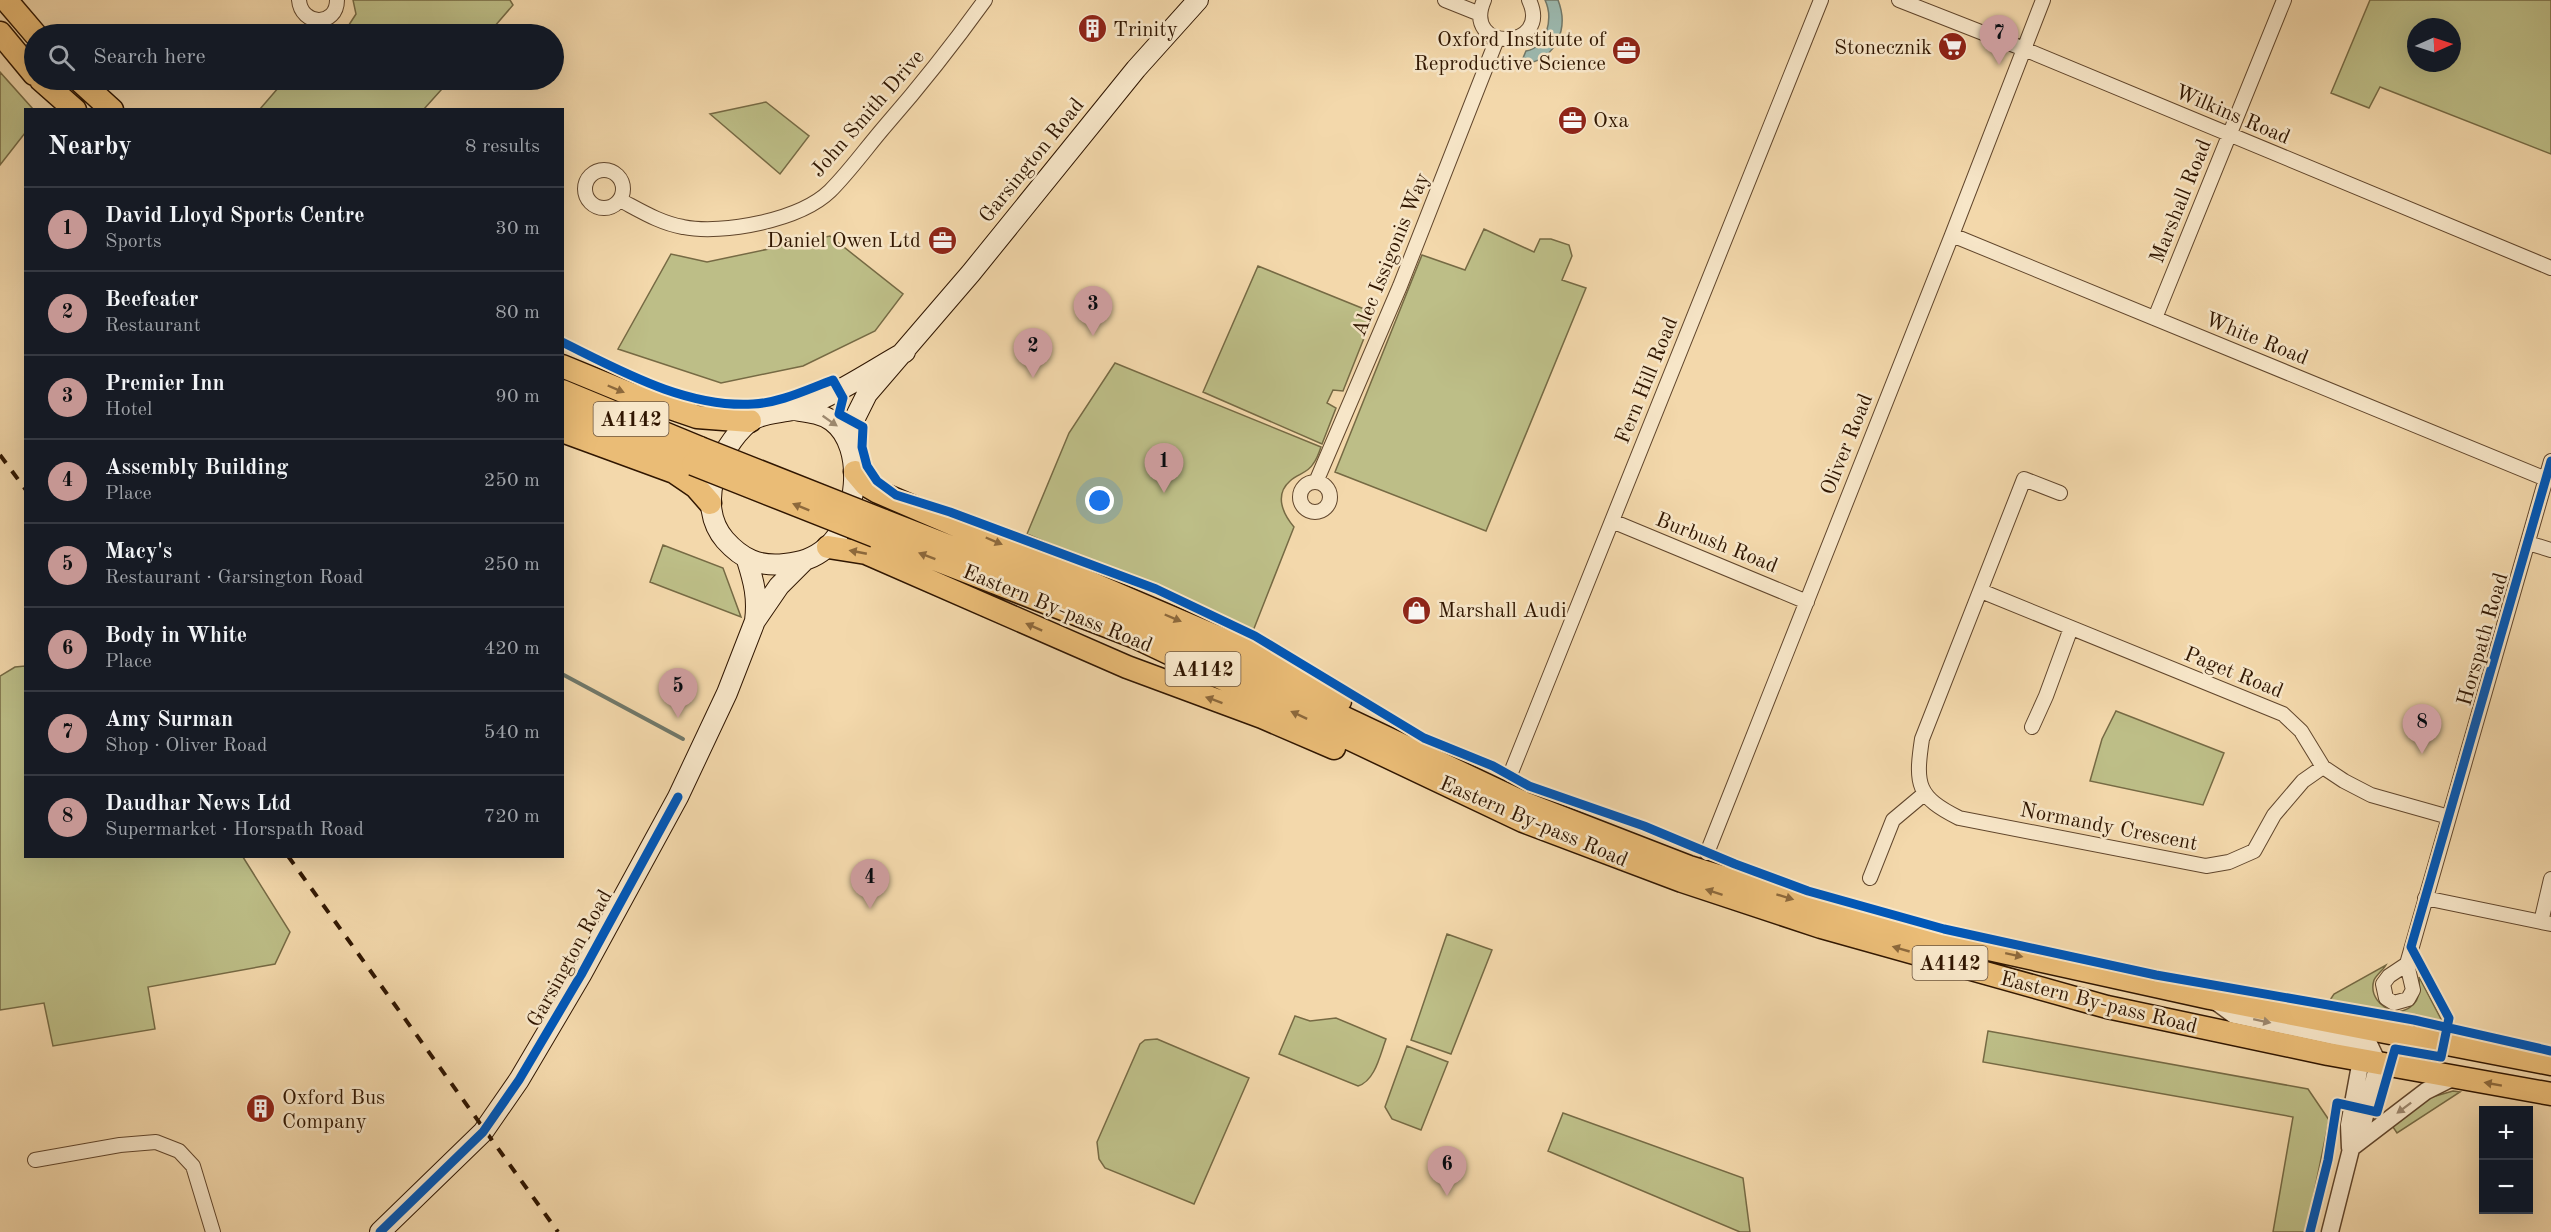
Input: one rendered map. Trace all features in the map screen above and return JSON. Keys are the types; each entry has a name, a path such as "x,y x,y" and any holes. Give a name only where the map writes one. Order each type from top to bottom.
{"highway":[{"path":"6,0 26,24"},
{"path":"0,33 24,62"},
{"path":"52,90 73,108"},
{"path":"90,90 110,108"},
{"path":"564,367 630,394 697,417 750,421"},
{"name":"Eastern By-pass Road","path":"564,392 697,456"},
{"name":"Eastern By-pass Road","path":"564,412 697,456 878,528 1135,637 1523,821 1682,881 1821,927 2107,1007 2374,1050 2551,1064"},
{"path":"564,431 674,472 696,487 710,503"},
{"path":"853,462 866,485 878,492 1243,648 1370,719 1393,741"},
{"name":"Eastern By-pass Road","path":"878,528 1142,622 1524,803 1712,874 1870,923 2210,998 2454,1077 2551,1094"},
{"path":"828,547 866,553 1127,667 1262,717 1423,786 1523,821"}],"main road":[{"name":"Garsington Road","path":"853,462 853,422 867,394 905,352 1107,104 1198,0"},
{"path":"794,410 838,390 905,352"},
{"path":"755,621 779,586 802,562 828,547 841,531 852,501 853,462 844,433 832,421 817,413 794,410 772,413 750,421 728,448 713,482 710,503 712,514 722,536 735,552 747,560 771,565 802,562"},
{"path":"747,560 755,585 757,601 755,621"},
{"name":"Garsington Road","path":"380,1232 483,1132 552,1027 661,829 703,746 755,621"}],"street":[{"path":"299,0 299,6 306,17 319,21 331,16 335,11 337,0"},
{"name":"John Smith Drive","path":"620,200 656,220 683,228 711,230 789,215 812,204 829,192 904,104 985,0"},
{"path":"1445,0 1480,14"},
{"path":"1484,0 1480,14 1485,29 1497,39 1514,39 1527,30 1533,14 1529,0"},
{"name":"Fern Hill Road","path":"1510,775 1821,0"},
{"name":"Wilkins Road","path":"1899,0 2024,49 2551,268"},
{"name":"Oliver Road","path":"1707,853 2043,0"},
{"name":"Marshall Road","path":"2155,318 2284,0"},
{"name":"Alec Issigonis Way","path":"1316,482 1396,296 1497,39"},
{"name":"White Road","path":"1952,235 2546,479"},
{"name":"Horspath Road","path":"2407,964 2551,461"},
{"path":"1870,878 1893,820 1924,794 1918,768 1922,739 2027,473 2060,493"},
{"name":"Burbush Road","path":"1612,521 1807,602"},
{"path":"2528,543 2551,550"},
{"name":"Paget Road","path":"1981,591 2283,714 2301,731 2323,766 2371,795 2449,817"},
{"path":"2032,727 2071,628"},
{"name":"Normandy Crescent","path":"1924,794 1936,806 1959,818 2206,866 2229,862 2254,851 2274,815 2302,781 2323,766"},
{"path":"2425,898 2546,923 2551,879"},
{"path":"2330,1232 2350,1149 2349,1125 2374,1050"},
{"path":"2350,1149 2426,1091 2454,1077"},
{"path":"35,1160 120,1145 156,1142 179,1151 193,1166 213,1232"}],"green space":[{"path":"353,0 510,0 513,5 497,24 350,24 356,14"},
{"path":"2370,0 2551,0 2551,154 2380,87 2369,108 2331,93"},
{"path":"0,72 32,108 24,108 24,134 0,165"},
{"path":"276,90 441,90 425,108 261,108"},
{"path":"766,102 809,136 780,174 710,114"},
{"path":"1484,229 1534,252 1540,239 1551,239 1569,245 1572,256 1562,280 1586,288 1486,531 1335,472 1422,255 1465,270"},
{"path":"830,236 903,294 875,331 803,366 721,383 618,349 671,254 707,262"},
{"path":"1258,266 1374,313 1343,391 1333,390 1327,403 1336,408 1322,444 1203,392"},
{"path":"1115,363 1321,447 1311,467 1290,481 1282,492 1282,504 1286,516 1294,527 1253,631 1027,534 1069,433"},
{"path":"663,545 723,568 741,617 650,582"},
{"path":"24,666 24,858 244,858 290,932 275,964 148,987 155,1029 53,1046 44,1003 0,1010 0,676 15,667"},
{"path":"2116,711 2224,753 2203,805 2090,781 2102,739"},
{"path":"1447,934 1492,950 1451,1054 1411,1040"},
{"path":"2386,965 2374,980 2373,991 2381,1004 2394,1012 2330,1000 2334,994"},
{"path":"2419,977 2442,1021 2395,1013 2409,1008 2416,1001"},
{"path":"1295,1016 1310,1021 1336,1018 1386,1039 1369,1079 1358,1086 1279,1054"},
{"path":"1988,1031 2308,1089 2329,1120 2306,1232 2273,1232 2293,1117 1983,1062"},
{"path":"1157,1039 1249,1078 1194,1204 1105,1168 1099,1159 1097,1142 1140,1044 1145,1040"},
{"path":"1407,1046 1448,1062 1421,1130 1392,1119 1385,1107"},
{"path":"2453,1091 2460,1092 2397,1133 2391,1124 2425,1099"},
{"path":"1563,1113 1743,1178 1750,1232 1740,1232 1548,1151"}],"water":[{"path":"1545,0 1558,0 1562,21 1561,31 1553,48 1546,55 1526,64 1523,58 1526,51 1539,44 1547,30 1548,15"}],"waterway":[{"path":"564,675 683,739"}],"railway":[{"path":"0,455 24,487"},
{"path":"289,858 558,1232"}],"cycle path":[{"path":"564,343 654,385 679,394 728,404 773,401 833,380 843,398 839,414 863,427 862,447 867,466 877,481 896,495 950,512 1156,589 1255,636 1424,738 1493,766 1529,786 1644,826 1808,891 1944,929 2156,975 2414,1020 2551,1051"},
{"path":"2310,1232 2328,1160 2337,1103 2377,1112 2395,1049 2441,1057 2449,1018 2411,947 2551,461"},
{"path":"380,1232 483,1132 519,1080 581,975 678,797"}],"place":[{"name":"Trinity","path":"1092,29"},
{"name":"Stonecznik","path":"1953,47"},
{"name":"Oxford Institute of Reproductive Science","path":"1627,51"},
{"name":"Amy Surman","path":"1999,65"},
{"name":"Oxa","path":"1572,120"},
{"name":"Daniel Owen Ltd","path":"942,240"},
{"name":"Premier Inn","path":"1093,336"},
{"name":"Beefeater","path":"1033,378"},
{"name":"David Lloyd Sports Centre","path":"1164,493"},
{"name":"Marshall Audi","path":"1417,610"},
{"name":"Macy's","path":"678,718"},
{"name":"Daudhar News Ltd","path":"2422,754"},
{"name":"Assembly Building","path":"870,909"},
{"name":"Oxford Bus Company","path":"261,1109"},
{"name":"Body in White","path":"1447,1196"}]}
